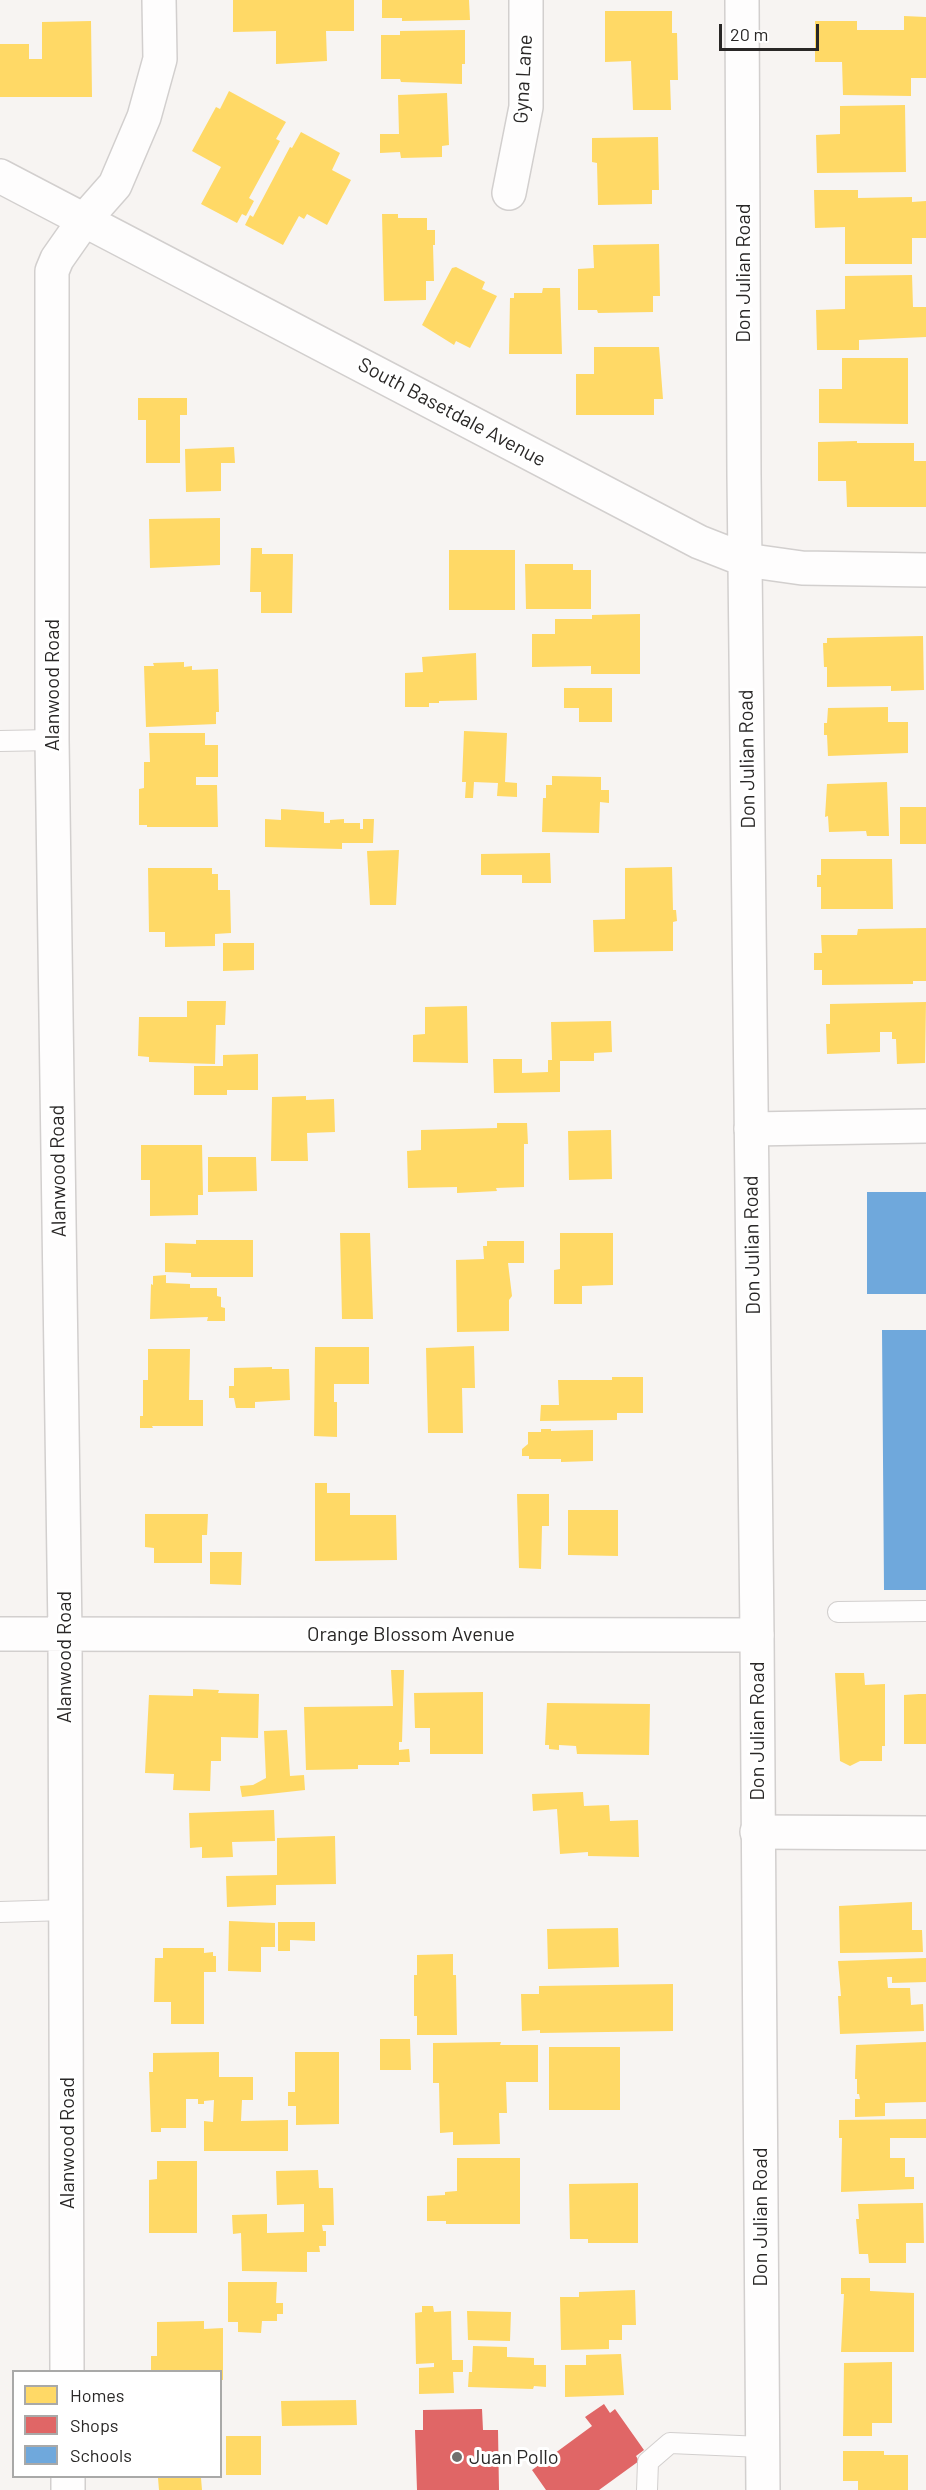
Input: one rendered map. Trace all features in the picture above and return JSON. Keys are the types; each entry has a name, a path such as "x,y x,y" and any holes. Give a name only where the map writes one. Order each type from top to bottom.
{"street":[{"name":"Alanwood Road","path":"68,2370 64,1633 52,740 52,271 57,259 85,219 115,185 144,117 160,59 159,0"},
{"name":"Gyna Lane","path":"509,194 526,107 526,0"},
{"name":"Don Julian Road","path":"742,0 763,2490"},
{"name":"South Basetdale Avenue","path":"0,176 699,542 745,560 802,568 926,570"},
{"path":"751,1129 926,1126"},
{"name":"Orange Blossom Avenue","path":"0,1634 757,1635"},
{"path":"757,1833 926,1833"}],"lane":[{"path":"0,741 52,740"},
{"path":"838,1612 926,1611"},
{"path":"0,1912 66,1910"},
{"path":"647,2490 648,2462 670,2443 762,2447"}],"building: Homes":[{"path":"233,0 354,0 354,31 326,31 327,61 276,64 276,31 233,32"},
{"path":"382,0 469,0 470,20 402,21 402,18 382,18"},
{"path":"605,11 672,11 672,33 677,33 678,80 670,80 671,110 633,110 631,61 605,62"},
{"path":"904,16 926,17 926,78 911,78 911,96 843,95 842,62 815,62 815,21 857,21 857,30 904,30"},
{"path":"91,21 92,97 0,97 0,44 29,44 29,59 42,59 42,22"},
{"path":"465,30 465,64 462,64 462,84 381,79 381,35 400,35 400,31"},
{"path":"229,91 286,122 276,139 280,141 249,198 254,201 246,216 242,214 237,223 201,204 221,167 192,151 216,107 220,109"},
{"path":"447,93 449,145 442,146 442,157 401,158 400,152 380,153 380,134 399,134 398,95"},
{"path":"905,105 906,172 817,173 816,135 840,134 840,106"},
{"path":"301,132 340,153 332,170 351,180 327,225 307,214 304,219 299,216 283,245 245,225 250,215 253,217 290,147 292,148"},
{"path":"658,137 659,190 652,190 652,204 598,205 597,163 592,162 592,138"},
{"path":"814,190 858,190 858,198 912,197 912,202 926,201 926,238 912,238 912,264 845,264 845,227 815,228"},
{"path":"382,214 398,214 398,218 427,218 427,230 435,230 434,281 426,281 426,300 384,301"},
{"path":"659,244 660,296 653,296 653,312 598,313 597,310 578,310 578,269 594,268 593,245"},
{"path":"456,267 485,282 482,289 497,296 470,348 456,341 454,345 422,325 452,268"},
{"path":"912,275 913,307 926,307 926,337 859,340 859,350 817,350 816,310 845,309 845,276"},
{"path":"543,288 560,288 562,354 509,354 510,298 514,298 514,293 542,293"},
{"path":"594,347 659,347 663,399 654,399 654,415 576,415 576,374 594,374"},
{"path":"842,358 908,358 908,424 819,423 819,389 842,389"},
{"path":"138,398 187,398 187,415 180,415 180,463 146,463 146,420 138,420"},
{"path":"857,441 857,443 914,443 914,461 926,461 926,507 847,507 846,481 818,481 818,442"},
{"path":"234,447 235,463 221,463 221,491 186,492 185,449"},
{"path":"220,518 220,565 150,568 149,519"},
{"path":"251,548 262,548 262,554 293,554 292,613 261,613 261,592 250,592"},
{"path":"449,550 515,550 515,610 449,610"},
{"path":"525,564 573,564 573,570 591,570 591,609 526,609"},
{"path":"640,614 640,674 591,674 591,666 532,667 532,634 555,634 555,619 592,619 592,615"},
{"path":"923,636 924,690 891,691 891,686 827,687 827,667 824,667 823,643 827,643 827,638"},
{"path":"476,653 477,700 439,701 439,703 429,703 429,707 405,707 405,673 423,672 422,657"},
{"path":"184,662 184,667 192,666 192,670 218,669 219,712 216,712 216,724 146,727 144,666 154,666 153,663"},
{"path":"564,688 612,688 612,722 579,722 579,708 564,708"},
{"path":"888,707 888,722 908,722 908,753 828,756 824,723 827,723 828,708"},
{"path":"464,731 507,733 505,782 517,783 517,797 497,796 498,783 474,782 473,798 465,798 466,782 462,782"},
{"path":"149,733 205,733 205,745 218,745 218,777 196,777 196,785 217,785 218,827 139,825 139,789 144,788 144,762 150,762"},
{"path":"552,776 601,777 601,790 609,790 609,803 600,802 599,833 542,832 543,798 546,798 546,785 552,785"},
{"path":"887,782 889,836 867,836 866,831 829,832 828,816 825,817 827,784"},
{"path":"900,807 926,807 926,844 900,844"},
{"path":"281,809 324,812 324,823 344,819 344,823 360,823 360,829 363,829 363,819 374,819 373,843 342,843 342,849 265,847 265,819 281,820"},
{"path":"399,850 396,905 370,905 367,851"},
{"path":"550,853 551,883 522,883 522,875 481,875 481,854"},
{"path":"821,859 892,859 893,909 821,909 821,887 817,887 817,875 821,875"},
{"path":"672,867 673,910 676,910 677,921 673,922 673,951 594,952 593,920 625,919 625,868"},
{"path":"148,868 212,868 212,874 218,874 218,890 230,890 231,933 215,934 215,946 165,947 165,932 149,932"},
{"path":"926,928 926,981 913,981 913,984 822,985 822,970 814,970 814,953 822,953 821,935 857,935 858,929"},
{"path":"223,943 254,943 254,970 223,971"},
{"path":"187,1001 226,1001 225,1025 216,1025 215,1064 149,1062 149,1057 138,1056 139,1017 187,1017"},
{"path":"926,1002 925,1063 897,1064 896,1039 892,1039 892,1032 880,1032 880,1052 827,1054 826,1024 830,1024 830,1004"},
{"path":"467,1006 468,1063 413,1062 413,1035 425,1034 425,1007"},
{"path":"611,1021 612,1052 594,1053 594,1061 560,1061 560,1092 494,1093 493,1059 522,1059 522,1073 548,1072 548,1060 552,1060 551,1022"},
{"path":"258,1054 258,1090 227,1090 227,1095 194,1095 194,1066 223,1066 223,1055"},
{"path":"306,1096 306,1100 334,1099 335,1132 307,1133 308,1161 271,1161 272,1097"},
{"path":"497,1123 527,1123 528,1144 524,1144 524,1187 457,1193 457,1187 408,1188 407,1151 421,1150 421,1130 497,1128"},
{"path":"611,1130 612,1179 569,1180 568,1131"},
{"path":"141,1145 202,1145 203,1195 198,1195 198,1215 150,1216 150,1180 141,1180"},
{"path":"208,1157 256,1157 257,1191 208,1192"},
{"path":"340,1233 370,1233 373,1319 342,1319"},
{"path":"560,1233 613,1233 613,1285 582,1286 582,1304 554,1304 554,1270 560,1269"},
{"path":"196,1240 253,1240 253,1277 191,1277 191,1273 165,1272 165,1243 196,1244"},
{"path":"487,1241 524,1241 524,1263 508,1263 512,1296 509,1300 509,1331 457,1332 456,1260 484,1259 483,1246 487,1246"},
{"path":"166,1275 166,1283 190,1284 190,1288 217,1288 217,1296 221,1297 221,1307 225,1308 225,1321 207,1321 208,1317 150,1319 153,1276"},
{"path":"474,1346 475,1388 462,1388 463,1433 428,1433 426,1348"},
{"path":"315,1347 369,1347 369,1384 334,1384 334,1402 337,1402 337,1437 314,1436"},
{"path":"148,1349 190,1349 189,1400 203,1400 203,1426 140,1428 140,1416 143,1416 143,1380 148,1380"},
{"path":"272,1367 272,1369 289,1369 290,1400 255,1402 255,1408 236,1408 234,1398 229,1398 229,1386 234,1386 234,1368"},
{"path":"612,1377 643,1377 643,1413 617,1413 617,1420 540,1421 541,1405 559,1405 558,1380 612,1380"},
{"path":"541,1429 551,1429 551,1431 593,1430 593,1461 561,1462 561,1459 529,1459 529,1456 522,1456 522,1449 528,1444 528,1432 541,1432"},
{"path":"315,1483 327,1483 327,1493 350,1493 350,1515 396,1515 397,1560 315,1561"},
{"path":"517,1494 549,1494 549,1526 542,1526 541,1569 519,1568"},
{"path":"568,1510 618,1510 618,1556 568,1555"},
{"path":"145,1514 208,1514 207,1535 202,1535 202,1563 154,1563 154,1548 145,1547"},
{"path":"210,1552 242,1552 241,1585 210,1584"},
{"path":"391,1670 404,1670 402,1742 399,1742 399,1750 409,1749 410,1762 399,1762 399,1765 358,1765 358,1769 306,1770 304,1707 393,1706"},
{"path":"835,1673 864,1673 865,1685 885,1684 885,1746 882,1746 882,1761 860,1761 850,1766 840,1761"},
{"path":"193,1689 219,1690 218,1693 259,1694 258,1738 221,1737 221,1761 211,1761 210,1791 173,1790 174,1774 145,1773 149,1695 193,1696"},
{"path":"483,1692 483,1754 430,1754 430,1728 415,1728 414,1693"},
{"path":"926,1694 926,1744 904,1744 904,1695"},
{"path":"547,1703 650,1704 649,1755 577,1754 576,1746 559,1745 559,1750 549,1749 549,1745 545,1745"},
{"path":"287,1730 290,1776 304,1775 305,1790 242,1797 240,1786 253,1785 266,1778 264,1731"},
{"path":"583,1792 584,1806 609,1805 610,1821 638,1820 639,1857 588,1856 588,1852 560,1854 557,1809 533,1811 532,1794"},
{"path":"274,1810 275,1841 232,1842 233,1857 202,1858 202,1847 190,1848 189,1813"},
{"path":"335,1836 336,1884 276,1885 276,1905 227,1907 226,1876 277,1875 277,1838"},
{"path":"912,1902 912,1930 922,1930 923,1952 840,1953 839,1906"},
{"path":"229,1921 275,1923 275,1947 261,1947 261,1972 228,1971"},
{"path":"278,1922 315,1922 315,1941 290,1940 290,1951 278,1951"},
{"path":"618,1928 619,1967 548,1969 547,1929"},
{"path":"163,1948 204,1948 204,1953 213,1952 213,1956 216,1956 216,1972 204,1972 204,2024 171,2024 171,2002 154,2002 155,1958 163,1958"},
{"path":"453,1954 453,1975 456,1975 457,2035 417,2035 417,2016 414,2016 414,1975 417,1975 417,1955"},
{"path":"926,1958 926,1982 892,1983 892,1977 887,1977 888,1988 910,1988 911,2005 923,2004 924,2031 840,2034 838,1996 841,1996 838,1961"},
{"path":"673,1984 673,2031 540,2033 540,2030 522,2031 521,1994 539,1994 539,1986"},
{"path":"380,2039 410,2039 411,2070 380,2070"},
{"path":"501,2042 500,2045 538,2045 538,2082 506,2082 507,2113 499,2113 500,2144 453,2145 453,2132 440,2133 439,2083 433,2083 433,2043"},
{"path":"926,2042 926,2102 885,2103 885,2116 855,2117 855,2099 860,2099 857,2094 857,2079 855,2079 856,2045"},
{"path":"549,2047 620,2047 620,2110 549,2110"},
{"path":"219,2052 219,2077 253,2077 253,2100 242,2100 241,2121 288,2120 288,2151 204,2151 204,2121 213,2122 214,2100 198,2104 198,2099 186,2099 186,2128 161,2128 161,2132 151,2132 149,2072 153,2072 153,2053"},
{"path":"295,2052 339,2052 339,2124 296,2125 296,2106 288,2106 288,2092 295,2092"},
{"path":"926,2119 926,2138 890,2138 890,2158 905,2158 905,2177 914,2177 914,2189 841,2192 842,2138 839,2138 839,2120"},
{"path":"457,2158 520,2158 520,2224 446,2224 446,2221 427,2221 427,2196 445,2195 445,2192 457,2191"},
{"path":"157,2161 197,2161 197,2233 149,2233 149,2180 157,2179"},
{"path":"318,2170 319,2188 333,2188 334,2225 322,2225 323,2231 326,2231 326,2246 319,2246 320,2252 307,2252 307,2272 242,2271 241,2233 233,2234 232,2215 267,2214 267,2233 304,2232 304,2204 277,2205 276,2171"},
{"path":"638,2183 638,2243 588,2243 588,2239 570,2239 569,2184"},
{"path":"923,2203 924,2243 906,2243 906,2263 869,2263 868,2254 859,2254 856,2219 859,2219 858,2204"},
{"path":"841,2278 870,2278 870,2291 914,2293 914,2352 841,2352 844,2294 841,2294"},
{"path":"228,2282 277,2282 276,2303 283,2303 283,2314 277,2314 277,2321 262,2321 261,2333 238,2332 238,2322 228,2322"},
{"path":"635,2290 636,2325 622,2325 622,2340 609,2340 609,2349 561,2350 560,2297 579,2297 579,2292"},
{"path":"422,2306 433,2306 434,2312 451,2311 452,2360 463,2360 463,2372 453,2372 454,2393 419,2394 419,2368 434,2367 434,2363 416,2364 415,2313 422,2312"},
{"path":"467,2311 511,2312 510,2341 468,2340"},
{"path":"204,2321 204,2329 223,2328 223,2380 222,2370 151,2370 151,2356 157,2356 157,2322"},
{"path":"473,2346 507,2347 507,2357 534,2358 534,2365 546,2365 546,2387 534,2386 533,2389 468,2387 469,2372 472,2372"},
{"path":"621,2354 624,2395 565,2397 565,2365 586,2365 586,2355"},
{"path":"892,2362 892,2423 872,2423 872,2436 843,2436 844,2363"},
{"path":"356,2400 357,2425 282,2426 281,2401"},
{"path":"226,2436 261,2436 261,2475 226,2475"},
{"path":"843,2451 884,2451 884,2455 908,2455 908,2490 858,2490 858,2481 843,2481"},
{"path":"158,2478 201,2478 202,2490 159,2490"}],"building: Shops":[{"path":"604,2404 610,2413 615,2409 644,2450 636,2456 639,2461 599,2490 546,2490 532,2470 592,2426 585,2417"},
{"path":"482,2409 483,2430 498,2430 499,2490 417,2490 415,2430 423,2430 423,2410"}],"building: Schools":[{"path":"867,1192 926,1192 926,1294 867,1294"},
{"path":"882,1330 926,1330 926,1590 884,1590"}],"place":[{"name":"Juan Pollo","path":"457,2457"}]}
